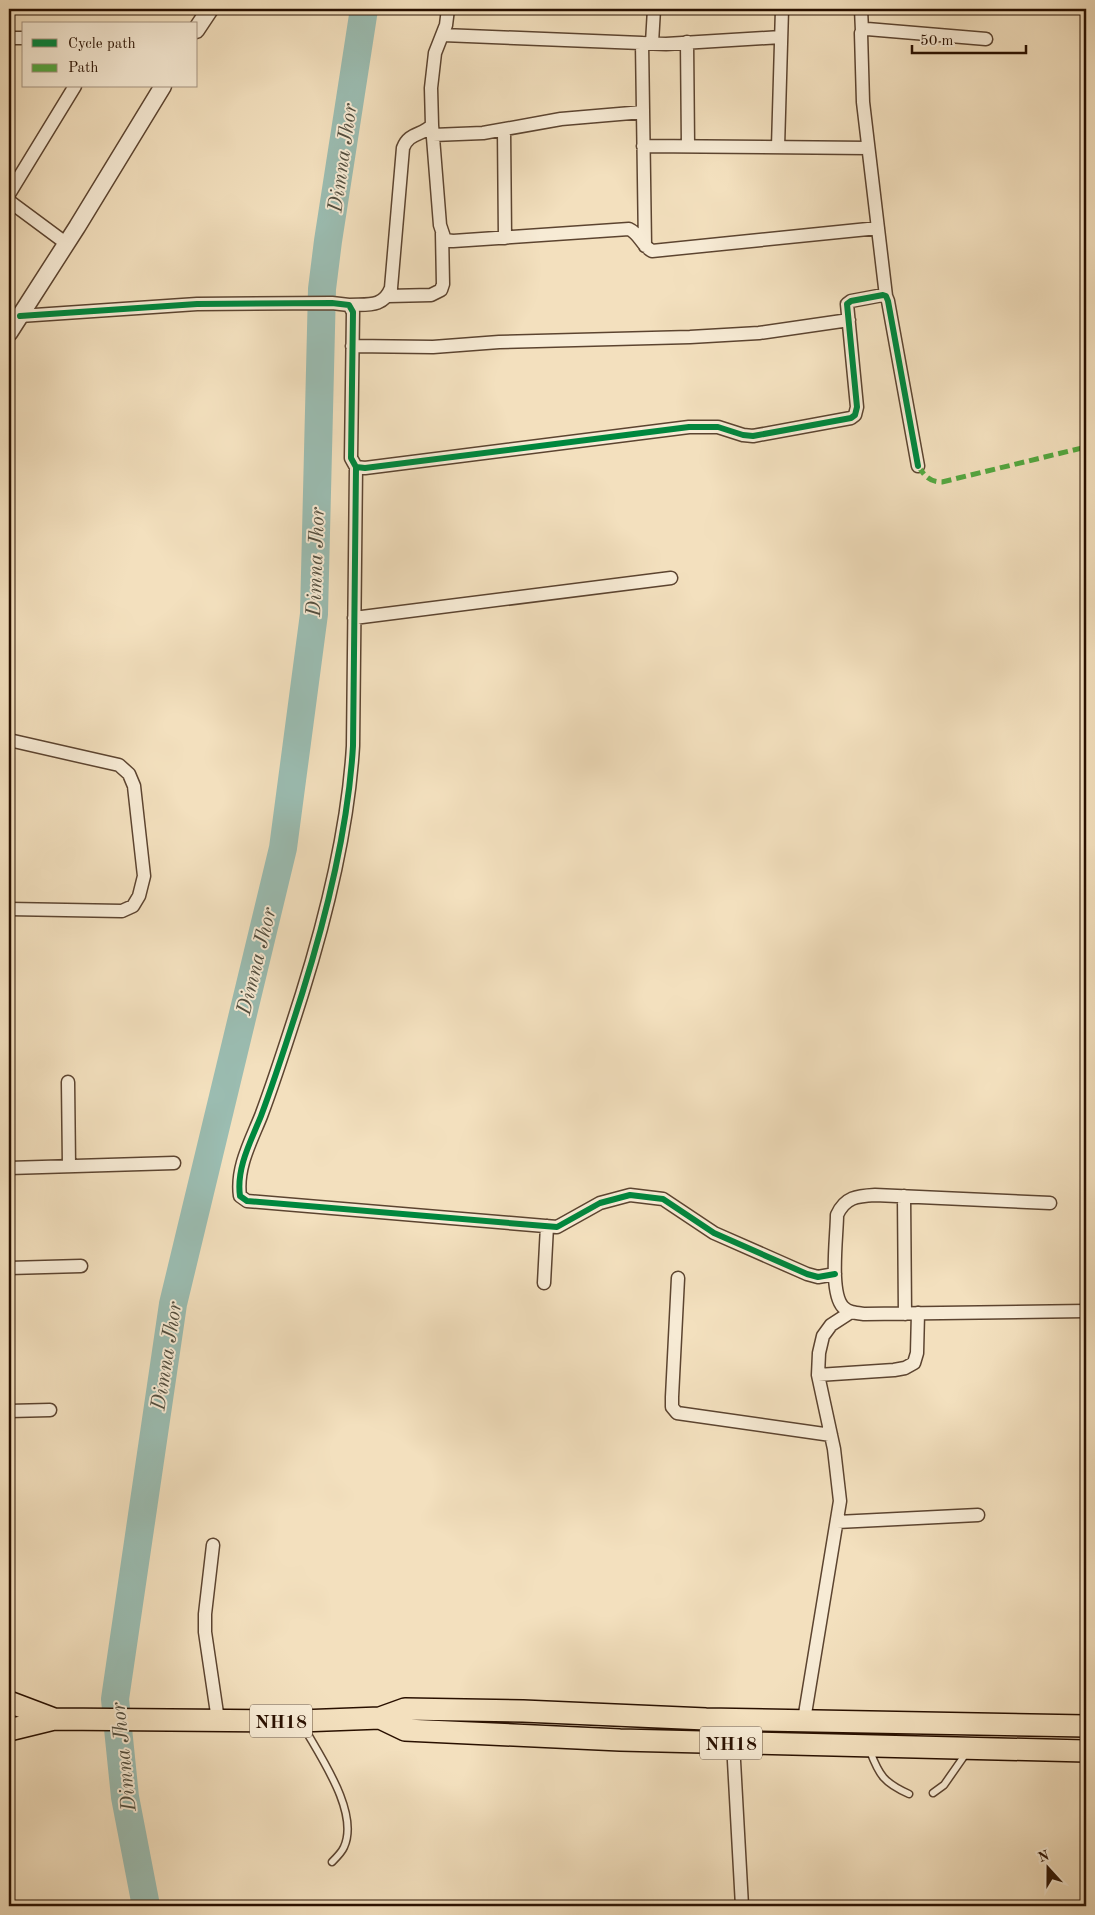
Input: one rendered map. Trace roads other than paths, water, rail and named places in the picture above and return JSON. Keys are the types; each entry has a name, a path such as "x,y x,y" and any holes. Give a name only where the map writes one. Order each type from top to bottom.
{"highway":[{"name":"NH18","path":"9,1702 54,1719"},
{"name":"NH18","path":"9,1730 54,1719 300,1721 380,1718 405,1708 523,1710 706,1719 1086,1726"},
{"name":"NH18","path":"380,1718 404,1730 620,1740 1086,1751"},
{"path":"917,1748 918,1722"}],"street":[{"path":"198,27 210,9"},
{"path":"388,296 431,295 441,290 443,284 442,233 432,130 432,75 435,53 446,25 448,9"},
{"path":"645,247 643,112 647,43 654,9"},
{"path":"778,147 782,9"},
{"path":"861,9 862,85 886,296 918,466"},
{"path":"862,31 868,28 986,39"},
{"path":"442,35 647,43 781,37"},
{"path":"9,38 22,38"},
{"path":"687,42 688,146"},
{"path":"9,194 74,88"},
{"path":"9,333 67,244 162,88"},
{"path":"20,316 197,304 332,303 349,305 376,303 388,296 391,288 403,148 406,141 412,136 428,130 483,133 562,118 643,112"},
{"path":"504,130 505,238"},
{"path":"644,146 868,148"},
{"path":"9,200 67,244"},
{"path":"442,233 445,240 453,241 629,229 636,233 645,247 652,251 878,228"},
{"path":"356,467 365,468 682,427 718,427 743,435 753,436 845,420 855,415 856,407 847,306 849,302 880,295 886,296"},
{"path":"349,305 352,309 351,458 356,467 351,776 327,908 302,994 240,1171 240,1196 247,1201 556,1227 600,1203 630,1195 663,1199 714,1233 807,1274 818,1277 836,1274"},
{"path":"352,346 433,347 499,342 690,337 759,333 848,320"},
{"path":"354,618 671,578"},
{"path":"9,740 119,765 129,774 134,786 138,807 144,876 139,896 133,906 122,911 9,909"},
{"path":"68,1082 69,1166"},
{"path":"9,1168 174,1163"},
{"path":"1050,1203 904,1196 859,1196 849,1199 841,1206 837,1215 837,1296 842,1306 851,1312 911,1314 1086,1310"},
{"path":"818,1375 894,1370 905,1368 914,1363 917,1353 911,1314 904,1196"},
{"path":"544,1283 547,1226"},
{"path":"9,1268 81,1266"},
{"path":"678,1278 672,1397 672,1407 677,1413 831,1435"},
{"path":"804,1720 840,1501 838,1475 818,1375 819,1353 823,1336 830,1325 851,1312"},
{"path":"9,1411 50,1410"},
{"path":"838,1522 978,1515"},
{"path":"213,1545 205,1614 205,1632 218,1720"},
{"path":"733,1743 742,1906"}],"lane":[{"path":"300,1721 342,1798 347,1816 348,1830 344,1847 332,1862"},
{"path":"868,1747 877,1770 885,1781 909,1794"},
{"path":"933,1793 944,1785 969,1749"}],"waterway":[{"name":"Dimna Jhor","path":"146,1906 125,1797 115,1699 173,1304 283,848 314,614 322,289 364,9"}]}
